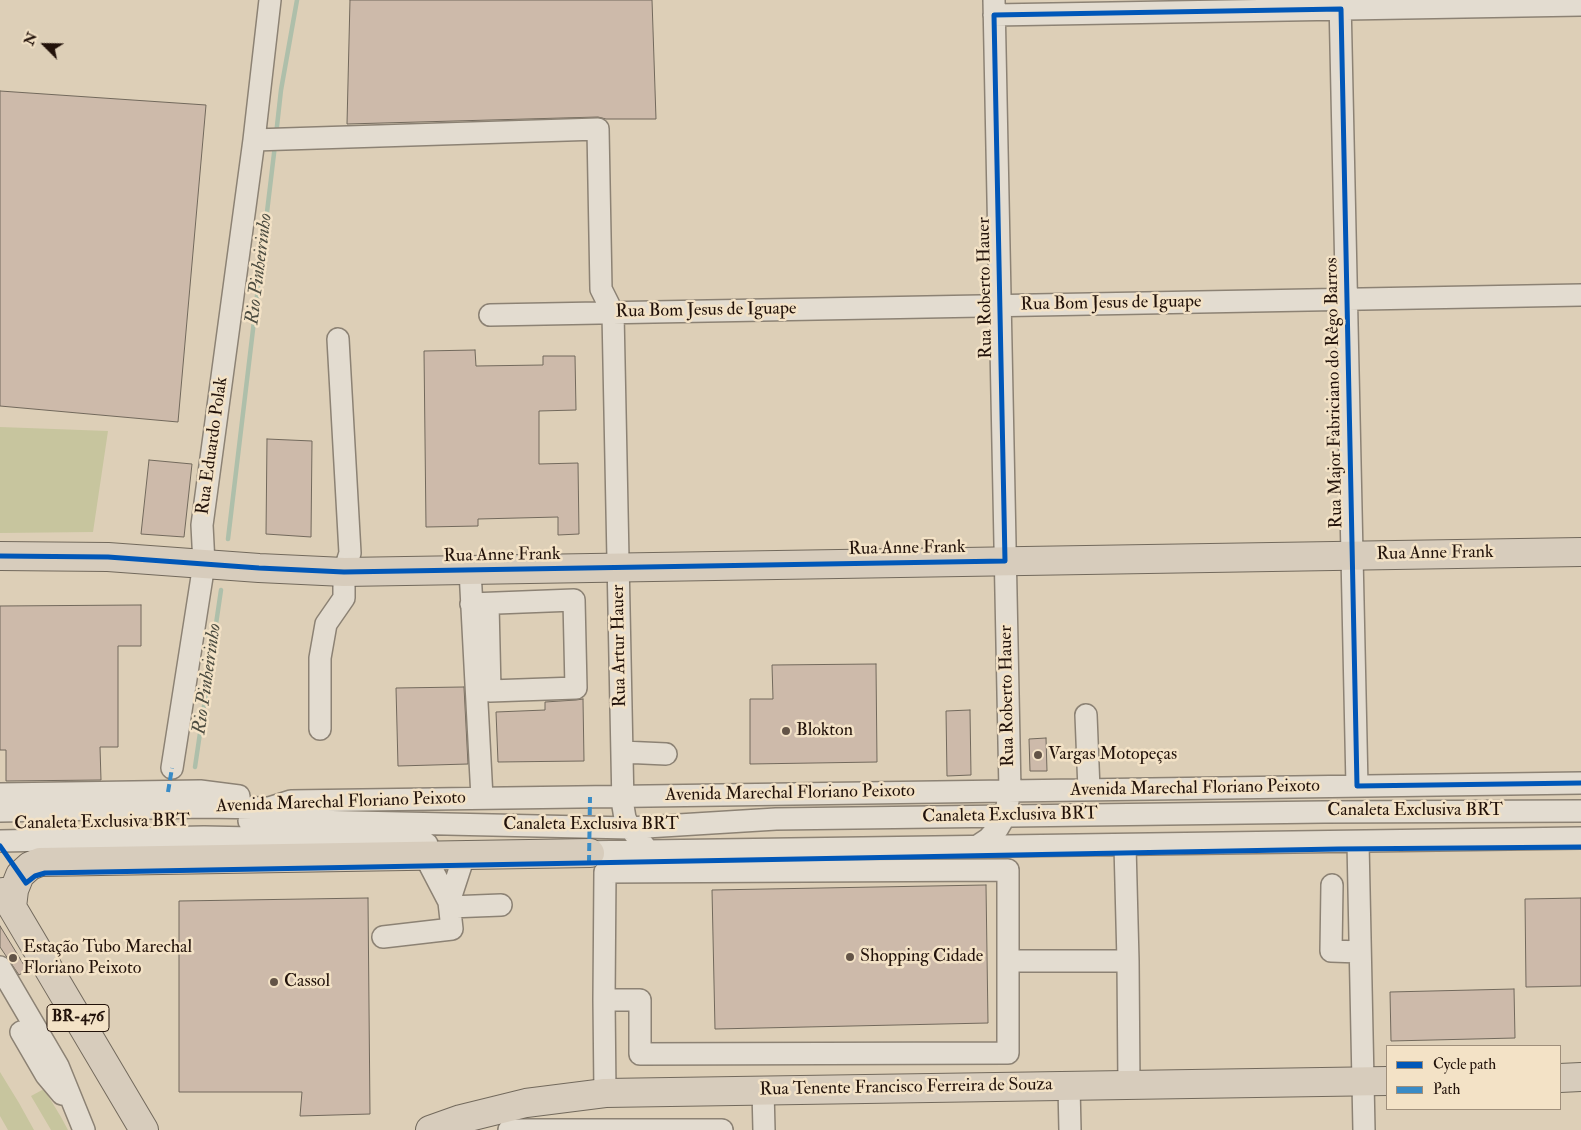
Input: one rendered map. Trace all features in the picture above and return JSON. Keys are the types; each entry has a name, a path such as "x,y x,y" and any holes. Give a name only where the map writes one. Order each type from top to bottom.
{"main road":[{"name":"Rua Anne Frank","path":"0,556 99,556 300,571 344,572 1581,552"},
{"path":"6,897 14,890 20,875 30,866 40,862 590,853"},
{"name":"BR-476","path":"6,897 144,1130"},
{"path":"1561,1078 1581,1077"},
{"name":"Rua Tenente Francisco Ferreira de Souza","path":"430,1130 461,1119 526,1103 605,1093 1375,1081"}],"street":[{"name":"Rua Eduardo Polak","path":"172,768 204,564 202,525 262,140 270,0"},
{"name":"Rua Major Fabriciano do Rêgo Barros","path":"1340,5 1357,786"},
{"path":"994,7 1581,5"},
{"name":"Rua Roberto Hauer","path":"994,7 1010,791 1005,816"},
{"path":"262,140 598,130 601,289 613,313"},
{"name":"Rua Bom Jesus de Iguape","path":"490,315 1581,295"},
{"name":"Rua Artur Hauer","path":"613,313 623,796 625,818 645,862"},
{"path":"320,729 320,658 326,624 344,598 344,572 350,553 338,339"},
{"path":"470,570 479,604 490,692 576,688 574,600 479,604"},
{"path":"479,604 482,798"},
{"path":"1086,715 1089,790"},
{"path":"622,752 666,754"},
{"name":"Avenida Marechal Floriano Peixoto","path":"0,841 203,822 232,801 269,808 291,801 1581,783"},
{"name":"Canaleta Exclusiva BRT","path":"0,794 200,792 232,801 291,801"},
{"name":"Canaleta Exclusiva BRT","path":"363,800 440,823"},
{"name":"Canaleta Exclusiva BRT","path":"269,808 309,821"},
{"name":"Avenida Marechal Floriano Peixoto","path":"0,811 203,822 252,838 347,840 590,853 645,862 976,847 1581,838"},
{"name":"Canaleta Exclusiva BRT","path":"0,825 309,821 630,828 776,819 1324,812 1581,811"},
{"path":"976,847 988,839 998,828 1005,816"},
{"path":"252,838 296,859"},
{"path":"1358,842 1360,952 1375,1081 1364,1130"},
{"path":"1125,845 1128,961 1128,1085"},
{"path":"426,856 450,904"},
{"path":"383,937 452,928 450,904 464,856"},
{"path":"604,1000 640,1000 640,1054 1008,1053 1008,870 645,862 605,872 604,1000 605,1093"},
{"path":"1332,885 1331,951 1360,952"},
{"path":"450,904 501,905"},
{"path":"1008,961 1128,961"},
{"path":"0,966 58,1066 80,1121"},
{"path":"0,995 46,1075 80,1121"},
{"path":"1069,1086 1070,1130"},
{"path":"764,1090 764,1130"},
{"path":"509,1130 722,1130"}],"shaded area":[{"path":"0,427 108,431 93,532 0,533"},
{"path":"0,1072 34,1130 8,1130 0,1116"},
{"path":"44,1089 68,1130 51,1130 31,1096"}],"building":[{"path":"350,0 652,0 656,119 606,119 598,117 347,124"},
{"path":"0,91 206,105 178,422 0,406"},
{"path":"475,350 476,366 543,365 543,356 575,356 576,410 539,411 539,464 578,463 579,534 558,535 558,517 478,519 478,526 426,527 424,351"},
{"path":"267,439 312,441 311,537 266,534"},
{"path":"149,460 192,464 184,537 141,534"},
{"path":"141,605 141,646 118,646 118,747 100,747 101,780 6,781 6,750 0,750 0,606"},
{"path":"876,664 877,762 750,764 750,699 773,699 772,665"},
{"path":"464,687 468,764 398,766 396,688"},
{"path":"583,699 584,761 498,762 496,712 545,710 545,702"},
{"path":"970,710 971,775 947,776 946,711"},
{"name":"Vargas Motopeças","path":"1046,738 1047,771 1030,771 1029,739"},
{"name":"Shopping Cidade","path":"986,885 988,1023 715,1029 712,890"},
{"name":"Cassol","path":"368,898 370,1114 300,1116 302,1092 179,1092 179,901"},
{"path":"1581,898 1581,986 1526,987 1525,899"},
{"name":"Estação Tubo Marechal Floriano Peixoto","path":"0,926 27,970 19,975 0,947"},
{"path":"1514,989 1515,1038 1391,1041 1390,992"}],"waterway":[{"name":"Rio Pinheirinho","path":"276,135 281,90 297,0"},
{"name":"Rio Pinheirinho","path":"228,539 275,145"},
{"name":"Rio Pinheirinho","path":"195,767 221,590"}],"marked path":[{"path":"168,792 172,768"},
{"path":"589,863 590,797"}],"cycle path":[{"path":"0,556 108,557 344,572 1005,561 994,15 1341,9 1357,786 1581,783"},
{"path":"0,846 26,883 35,876 45,873 1338,849 1581,847"}],"place":[{"name":"Blokton","path":"786,731"},
{"name":"Vargas Motopeças","path":"1038,755"},
{"name":"Shopping Cidade","path":"850,957"},
{"name":"Estação Tubo Marechal Floriano Peixoto","path":"13,958"},
{"name":"Cassol","path":"274,982"}]}
